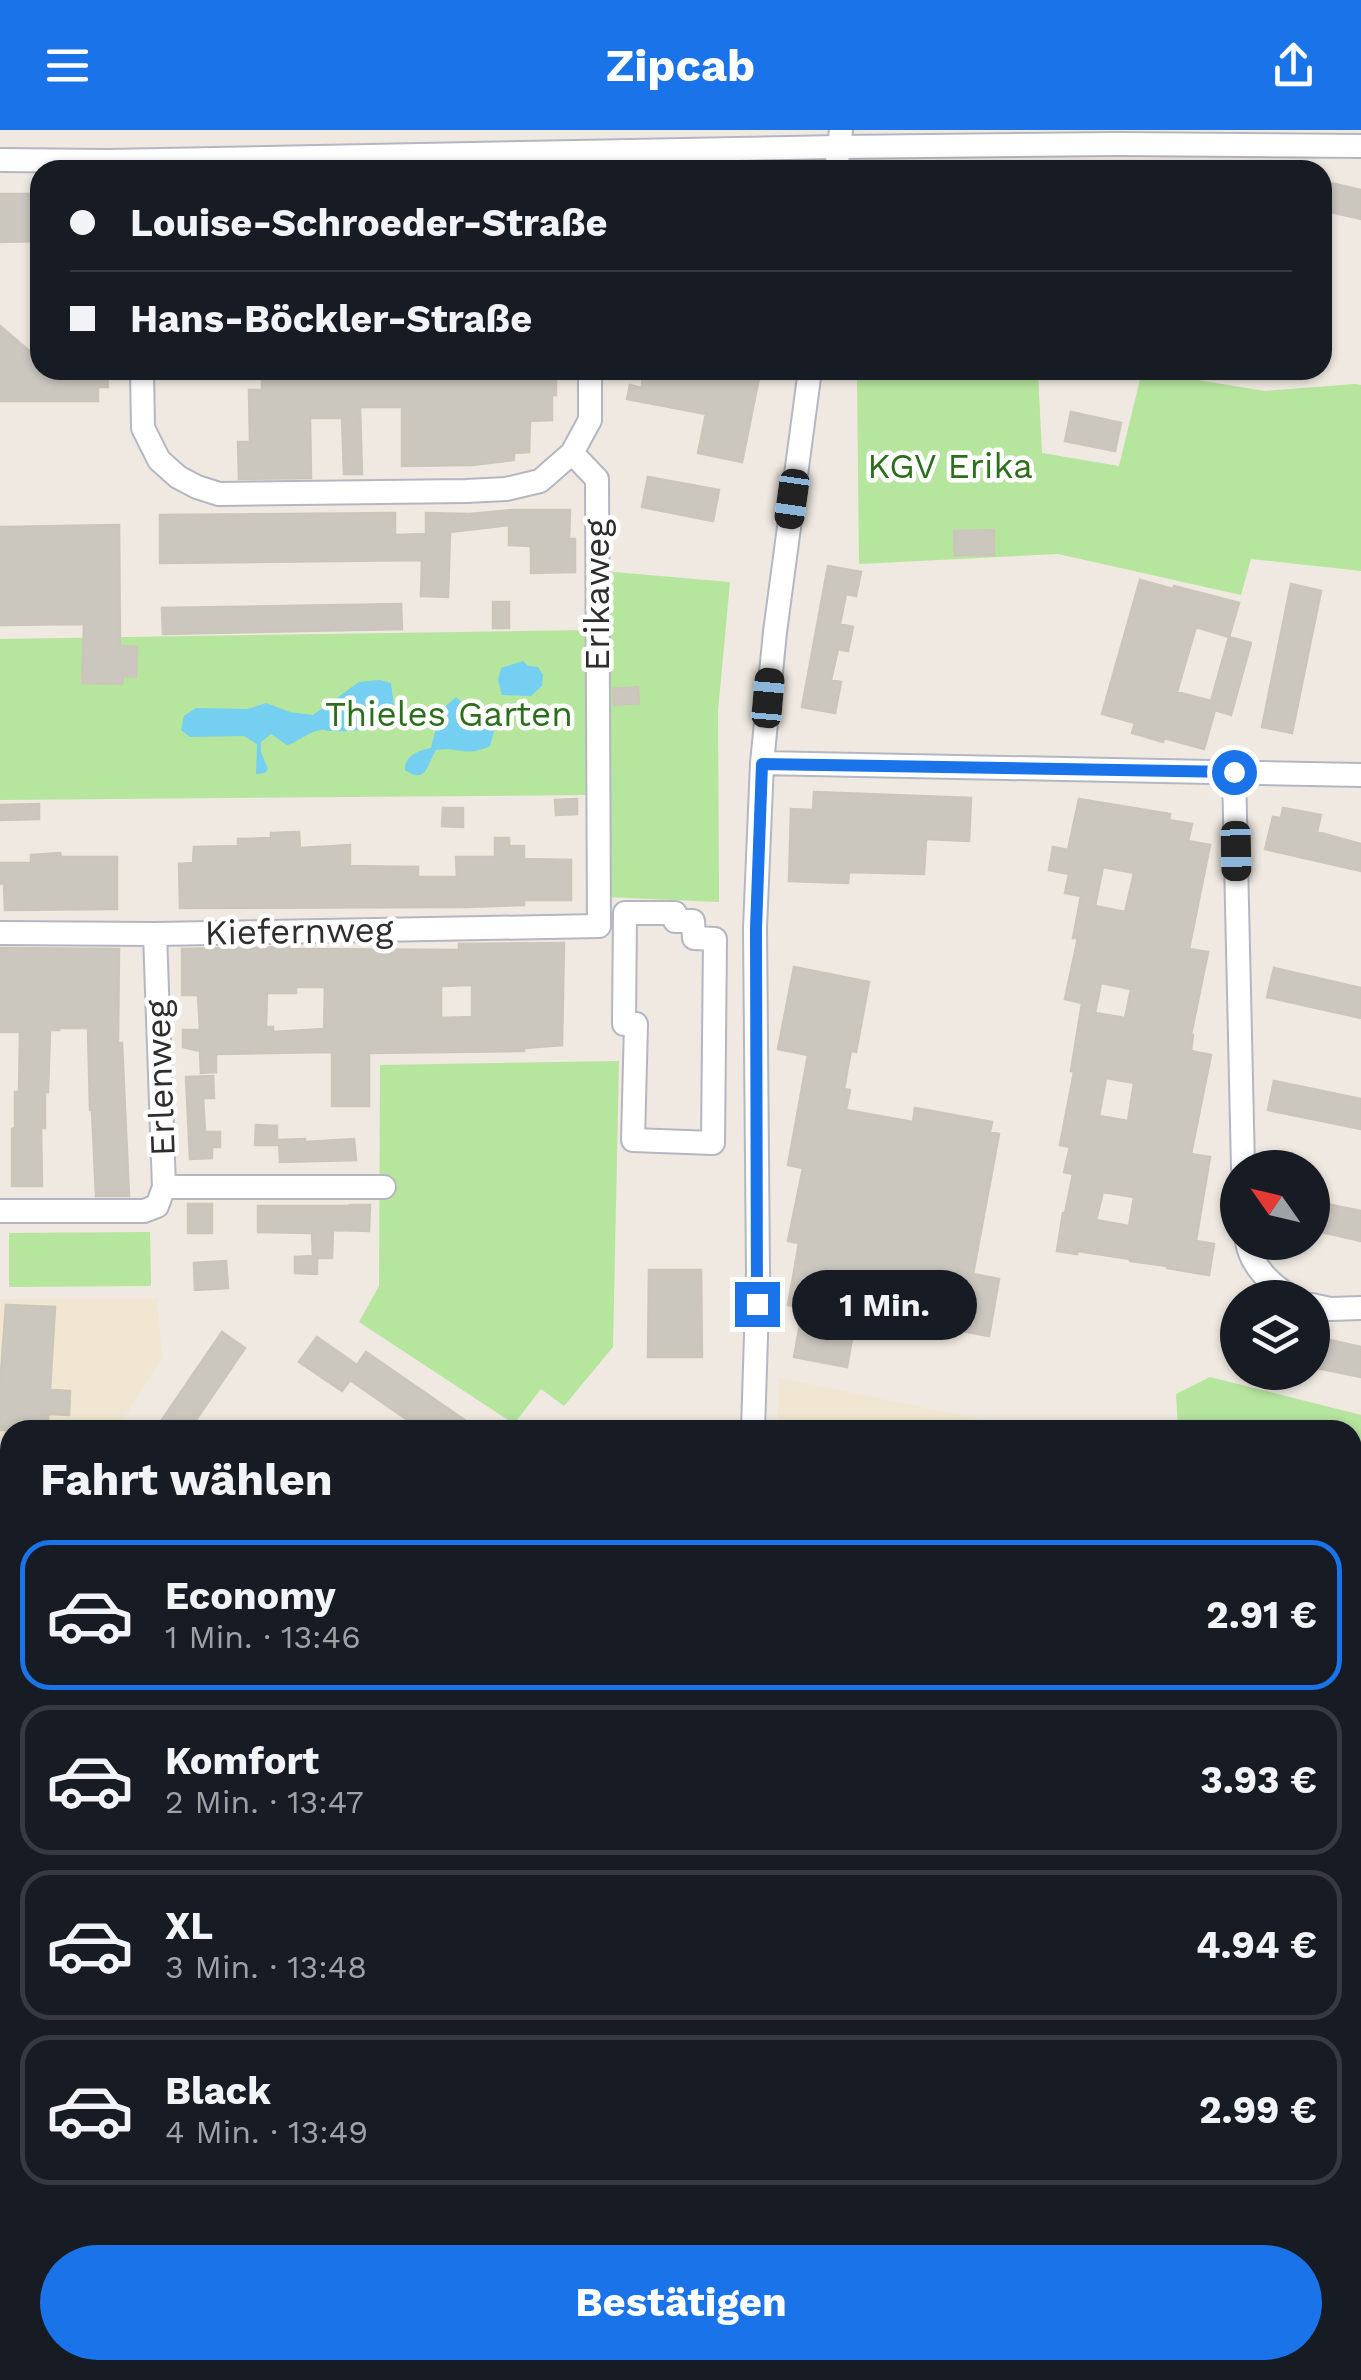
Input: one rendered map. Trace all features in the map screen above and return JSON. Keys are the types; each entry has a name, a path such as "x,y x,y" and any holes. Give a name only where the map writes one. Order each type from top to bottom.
{"street":[{"path":"611,160 1118,137 1361,146"},
{"path":"0,160 30,161"},
{"path":"142,380 142,428 159,460 197,488 219,494 506,489 540,481 572,453 590,420 590,380"},
{"path":"754,1420 758,1272 756,928 762,764 775,632 809,380"},
{"name":"Erikaweg","path":"572,453 597,479 599,926"},
{"path":"762,764 1361,775"},
{"path":"1234,772 1243,1150"},
{"path":"675,912 675,922 693,922 694,938 715,939 714,991 713,1143 633,1140 636,1024 624,1024 624,913 675,912"},
{"name":"Kiefernweg","path":"0,933 599,926"},
{"name":"Erlenweg","path":"0,1212 144,1211 158,1206 164,1187 155,934"},
{"path":"714,991 757,994"},
{"path":"164,1187 384,1187"},
{"path":"1253,1260 1270,1280"},
{"path":"1330,1309 1361,1308"}],"shaded area":[{"path":"0,1299 157,1299 162,1357 123,1420 0,1420"},
{"path":"779,1378 985,1420 777,1420"}],"green space":[{"name":"KGV Erika","path":"857,380 1038,380 1042,453 1119,466 1140,380 1197,380 1265,391 1361,385 1361,571 1251,559 1241,595 1058,554 859,564"},
{"path":"602,571 730,582 718,711 719,902 605,897"},
{"name":"Thieles Garten","path":"586,630 591,795 0,800 0,639"},
{"path":"619,1061 613,1347 564,1406 541,1389 517,1420 508,1420 359,1322 379,1286 380,1065"},
{"path":"150,1232 151,1286 9,1287 9,1233"},
{"path":"1210,1377 1220,1380 1220,1390 1262,1390 1361,1415 1361,1420 1177,1420 1176,1394"}],"water":[{"path":"523,661 538,667 543,675 542,686 531,696 502,695 498,680 501,668"},
{"path":"359,682 391,683 395,715 389,720 358,730 319,730 287,745 271,734 261,742 268,769 265,773 256,774 257,744 244,736 190,737 181,730 184,716 196,708 248,709 266,703 313,715"},
{"path":"456,697 466,706 463,715 472,720 480,710 494,711 497,721 490,746 474,751 436,750 422,774 405,770 410,757 431,748 440,711"}],"building":[{"path":"1332,183 1361,190 1361,219 1332,212"},
{"path":"0,194 30,194 30,241 0,242"},
{"path":"0,326 30,352 30,380 108,380 108,387 98,387 98,401 0,401"},
{"path":"262,380 556,380 552,420 530,421 529,452 514,453 514,460 402,466 402,407 360,407 362,474 344,474 342,418 310,418 311,478 239,479 238,442 250,442 249,390 262,390"},
{"path":"642,380 759,380 742,462 698,453 706,414 627,399 630,385 642,388"},
{"path":"1071,412 1121,423 1115,451 1065,441"},
{"path":"648,477 719,490 713,521 642,507"},
{"path":"570,510 569,539 575,539 575,572 531,573 531,546 509,545 509,525 450,532 448,597 421,596 422,560 160,563 160,515 395,513 395,535 426,534 426,513"},
{"path":"119,525 120,646 137,647 136,677 123,676 122,684 82,683 84,624 0,625 0,527"},
{"path":"994,530 994,555 955,555 954,531"},
{"path":"828,566 861,572 856,596 846,594 840,624 853,627 848,651 838,649 831,680 841,682 835,713 802,707"},
{"path":"1140,580 1239,603 1229,637 1251,643 1231,715 1215,710 1204,749 1132,733 1135,723 1102,714","holes":["1196,627 1229,637 1211,701 1177,692"]},
{"path":"1291,584 1321,591 1292,733 1262,727"},
{"path":"493,602 509,602 509,628 493,628"},
{"path":"401,604 402,629 163,634 162,608"},
{"path":"638,687 639,703 614,705 613,689"},
{"path":"814,792 971,798 969,841 926,839 924,874 849,872 848,883 789,881 791,809 813,810"},
{"path":"577,799 577,814 556,815 555,800"},
{"path":"1079,799 1170,814 1169,820 1192,824 1188,841 1210,845 1189,949 1208,952 1191,1051 1211,1055 1191,1154 1210,1157 1196,1241 1214,1244 1209,1275 1130,1259 1057,1251 1073,1174 1064,1172 1070,1147 1060,1145 1082,1003 1065,999 1078,938 1073,938 1081,896 1065,893 1069,874 1049,870 1053,847 1068,850","holes":["1103,867 1134,873 1125,912 1095,906","1101,983 1131,989 1125,1018 1095,1013","1106,1078 1134,1083 1128,1121 1099,1116","1103,1192 1134,1197 1129,1226 1096,1220"]},
{"path":"39,804 39,819 0,820 0,805"},
{"path":"443,808 463,808 463,827 442,826"},
{"path":"1283,808 1321,815 1317,832 1361,844 1361,871 1265,849 1273,817 1281,818"},
{"path":"299,832 300,848 350,845 350,866 418,867 418,877 457,877 456,857 495,857 495,838 509,838 509,846 524,846 524,859 571,860 571,900 524,900 524,905 465,907 180,908 179,864 193,863 194,847 238,846 238,839"},
{"path":"60,853 61,857 117,857 117,909 5,910 0,863 31,863 31,855"},
{"path":"564,943 562,1045 524,1051 369,1053 369,1106 332,1106 332,1052 216,1054 216,1072 201,1073 200,1051 183,1047 183,1030 200,1030 198,995 182,995 182,949 459,950 459,944","holes":["472,985 472,1017 441,1018 441,986","296,987 325,987 324,1029 273,1032 273,1027 266,1027 267,993 296,993"]},
{"path":"0,948 119,949 118,1043 122,1043 129,1196 96,1196 88,1028 50,1030 45,1128 41,1128 42,1186 12,1186 20,1032 0,1032"},
{"path":"794,967 869,982 856,1052 851,1051 844,1089 850,1090 846,1110 913,1122 915,1108 992,1122 990,1132 999,1134 973,1274 999,1279 989,1336 857,1311 847,1367 794,1357 803,1308 788,1305 799,1243 788,1241 803,1168 788,1165 808,1055 778,1049"},
{"path":"1274,968 1361,988 1361,1018 1267,997"},
{"path":"213,1076 214,1098 203,1098 205,1132 220,1132 220,1147 212,1147 212,1158 190,1159 186,1077"},
{"path":"1274,1081 1361,1099 1361,1129 1268,1110"},
{"path":"256,1125 277,1126 277,1145 255,1145"},
{"path":"354,1139 356,1160 280,1162 279,1140"},
{"path":"188,1204 212,1204 212,1233 188,1233"},
{"path":"370,1205 369,1231 333,1230 332,1258 317,1258 317,1274 295,1273 295,1257 313,1256 312,1233 258,1232 258,1206"},
{"path":"1330,1205 1361,1211 1361,1241 1330,1234"},
{"path":"226,1261 228,1288 195,1290 194,1263"},
{"path":"649,1270 701,1270 702,1357 648,1357"},
{"path":"6,1305 55,1307 50,1390 70,1391 69,1415 48,1414 48,1420 0,1420"},
{"path":"222,1332 245,1348 196,1420 162,1420"},
{"path":"317,1337 357,1365 366,1352 465,1420 408,1420 350,1380 342,1391 299,1362"},
{"path":"1330,1340 1361,1347 1361,1377 1330,1371"}],"route":[{"path":"757,1304 756,928 762,764 1234,772"}]}
